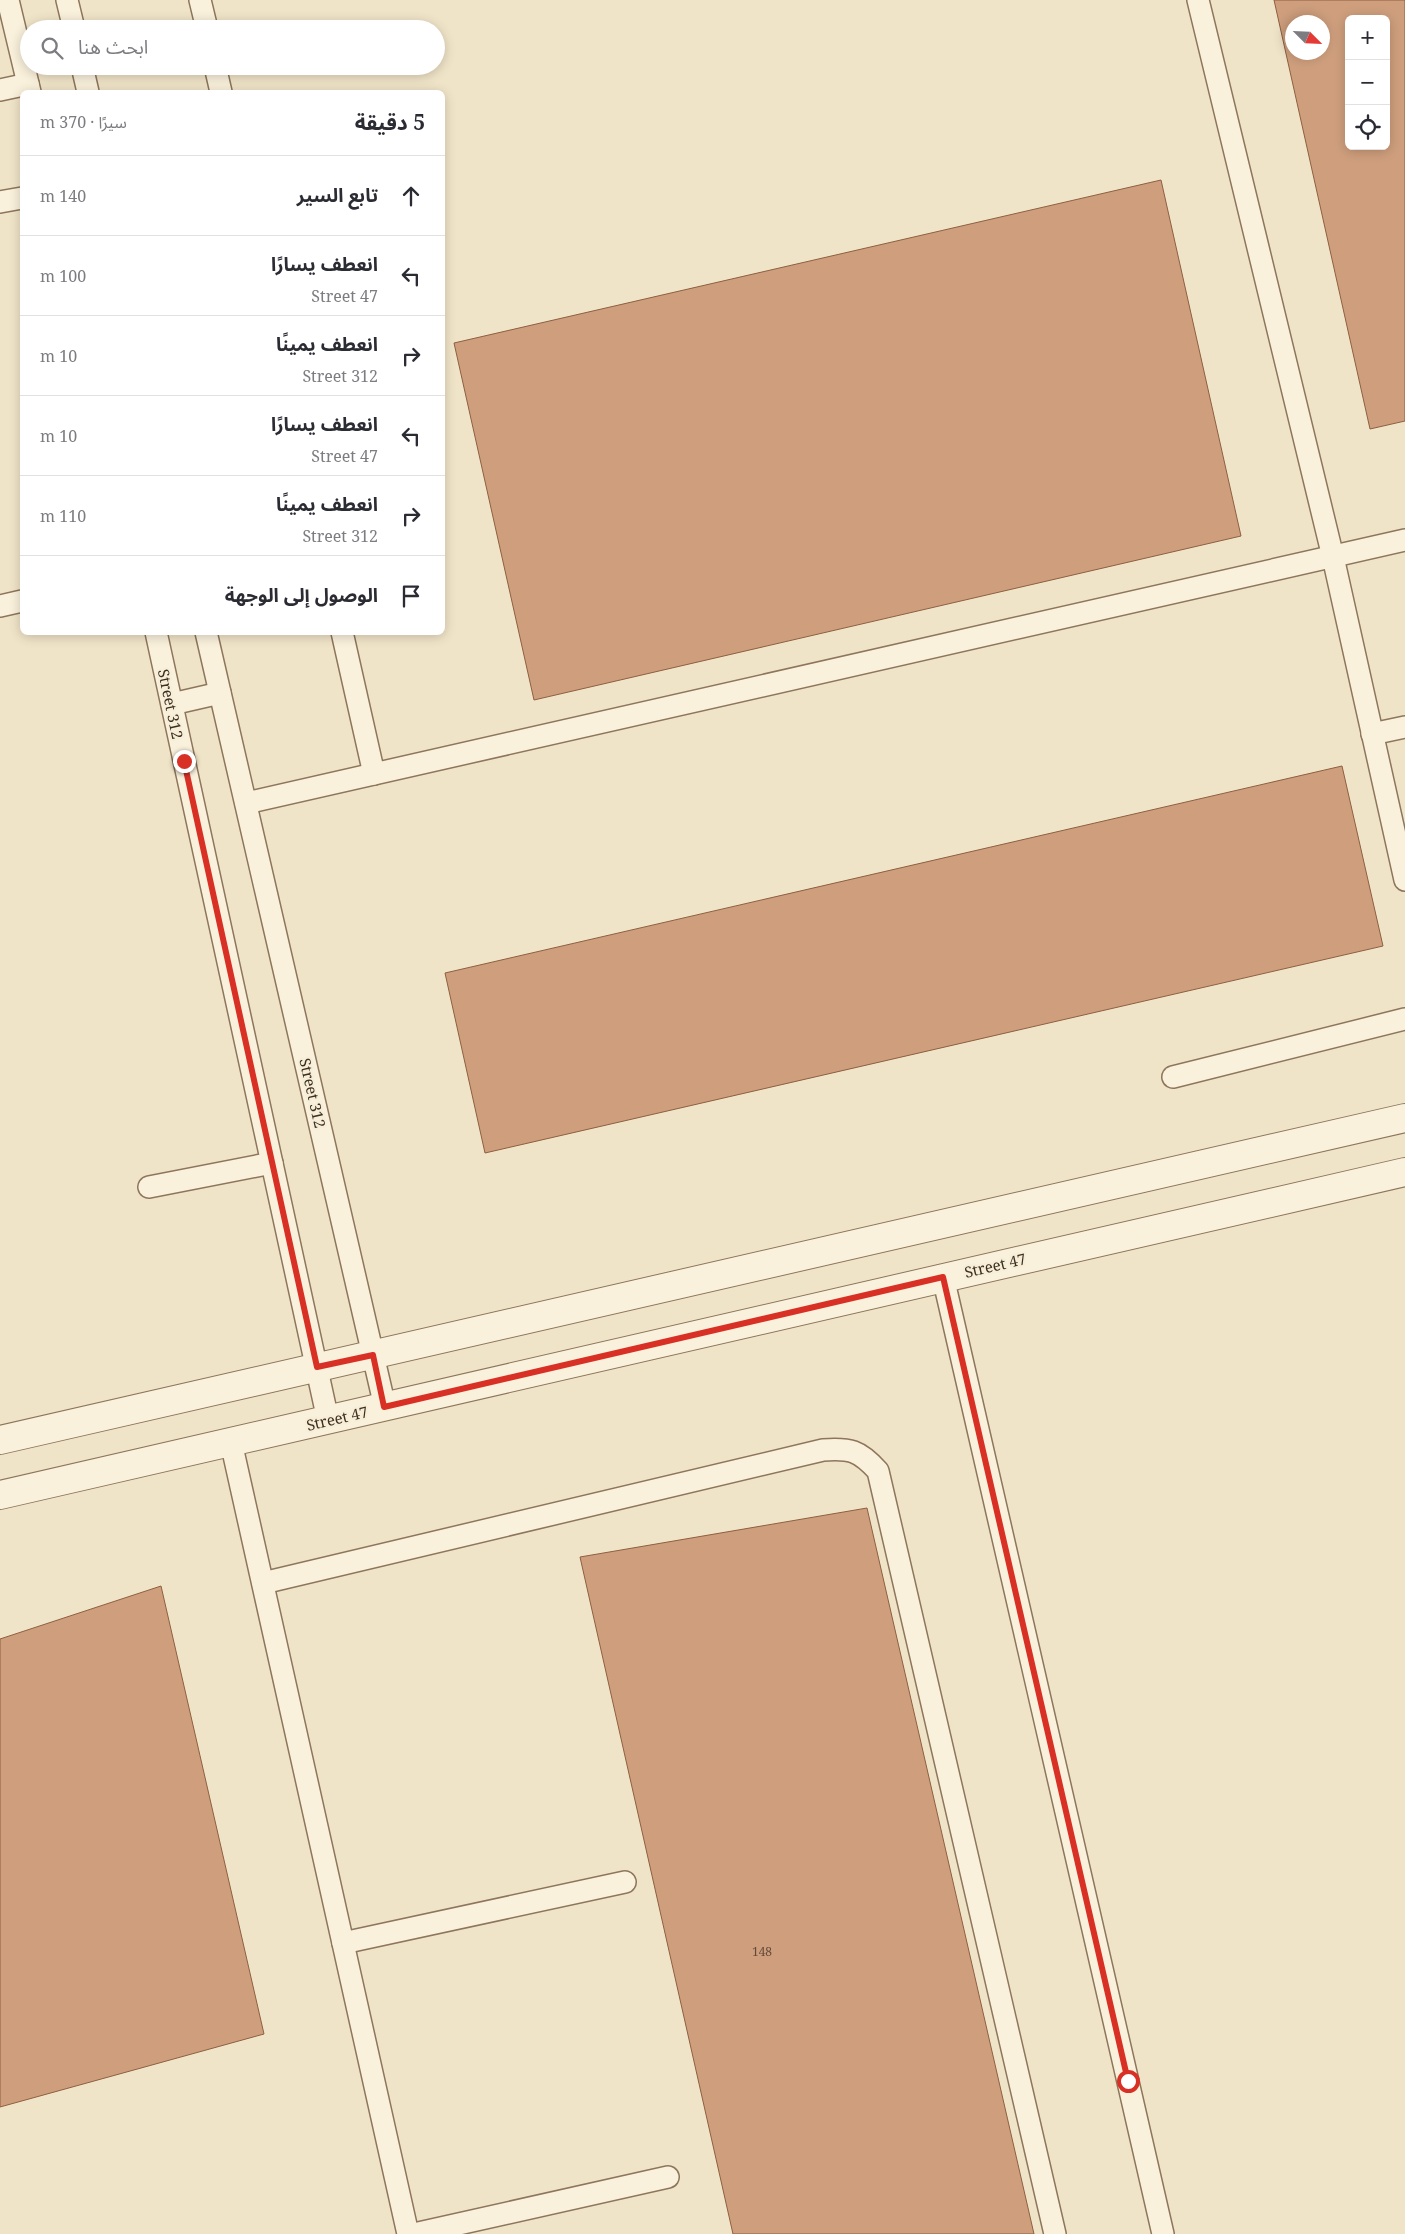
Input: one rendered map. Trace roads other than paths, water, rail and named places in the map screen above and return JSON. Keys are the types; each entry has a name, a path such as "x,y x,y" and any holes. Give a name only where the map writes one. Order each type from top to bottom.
{"street":[{"path":"0,1440 1405,1118"},
{"name":"Street 47","path":"0,1495 1405,1172"}],"lane":[{"path":"8,0 20,53"},
{"path":"67,0 72,20"},
{"path":"200,0 205,20"},
{"path":"1198,0 1332,557 1405,880"},
{"path":"0,90 28,88 25,75"},
{"path":"84,75 88,90"},
{"path":"217,75 221,90"},
{"path":"0,202 20,198"},
{"path":"246,803 1405,540"},
{"path":"0,606 20,601"},
{"name":"Street 312","path":"157,635 328,1420"},
{"name":"Street 312","path":"207,635 384,1407"},
{"path":"343,635 374,774"},
{"path":"172,704 220,693"},
{"path":"1372,734 1405,727"},
{"path":"1173,1077 1405,1019"},
{"path":"149,1187 272,1163"},
{"path":"943,1277 1164,2234"},
{"path":"231,1442 408,2234"},
{"path":"263,1583 823,1450 844,1448 864,1456 878,1471 1055,2234"},
{"path":"343,1943 625,1882"},
{"path":"414,2234 668,2177"}]}
